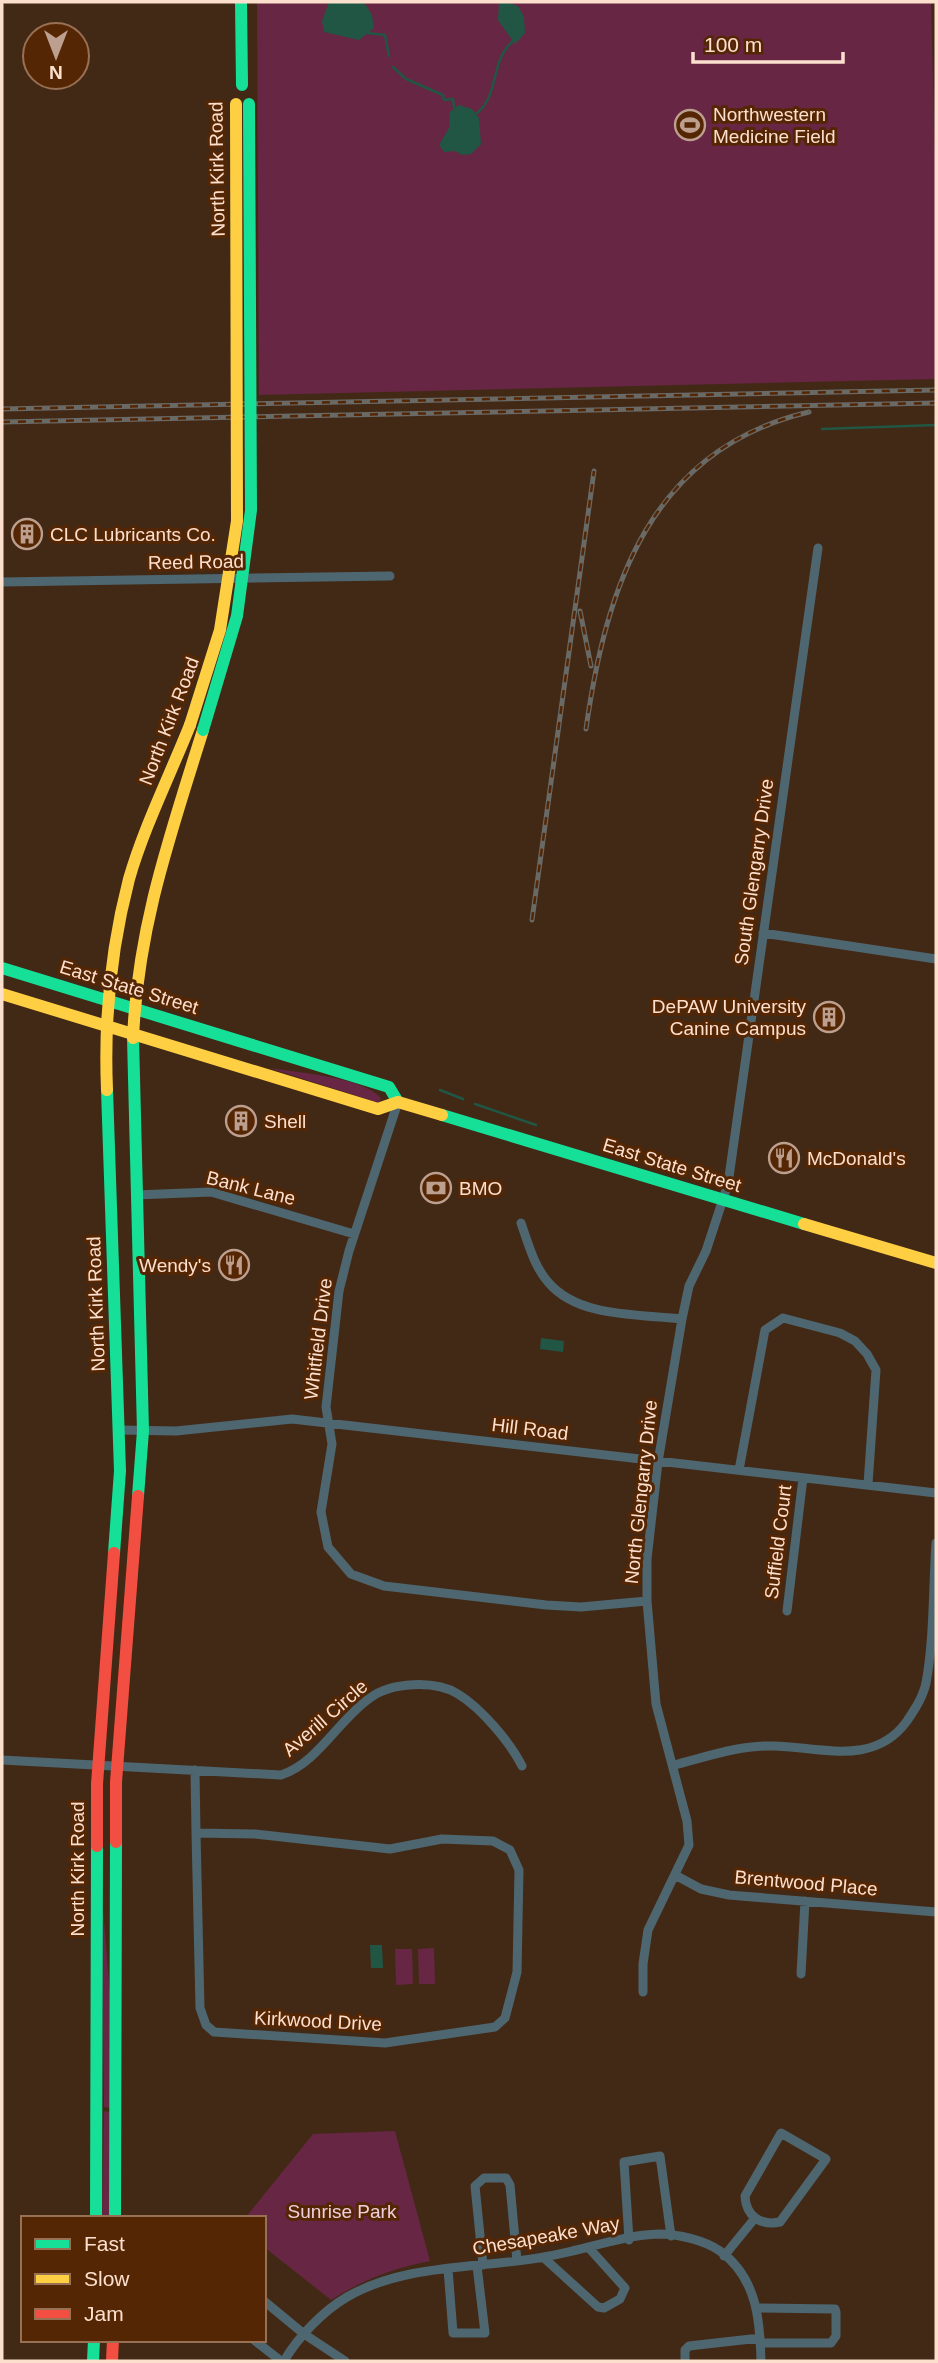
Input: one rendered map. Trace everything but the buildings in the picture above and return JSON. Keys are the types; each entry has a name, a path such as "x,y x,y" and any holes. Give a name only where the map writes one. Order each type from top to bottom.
{"main road":[{"name":"North Kirk Road","path":"115,2216 116,1766 143,1431 134,1009 138,960 149,907 220,630 237,521 242,104 235,92 242,85 241,2"},
{"name":"North Kirk Road","path":"96,2216 98,1765 119,1498 120,1430 107,1001 116,936 130,876 197,727"},
{"name":"East State Street","path":"2,968 389,1087 397,1101"},
{"name":"East State Street","path":"2,995 377,1109 397,1101 936,1263"},
{"path":"93,2361 94,2342"},
{"path":"113,2342 113,2361"}],"street":[{"name":"South Glengarry Drive","path":"724,1200 818,548"},
{"name":"Reed Road","path":"2,582 390,576"},
{"path":"763,933 936,959"},
{"name":"Whitfield Drive","path":"397,1101 354,1234 340,1291 326,1407 332,1444 321,1512 328,1547 351,1574 384,1586 581,1607 647,1601"},
{"name":"Bank Lane","path":"136,1195 211,1192 354,1234"},
{"name":"North Glengarry Drive","path":"643,1992 643,1964 648,1930 689,1844 687,1821 674,1765 656,1704 647,1601 647,1559 658,1462 689,1286 724,1200"},
{"path":"521,1223 535,1261 548,1283 569,1300 595,1310 682,1319"},
{"path":"739,1470 765,1330 783,1318 795,1319 855,1340 876,1370 868,1484"},
{"name":"Hill Road","path":"120,1430 193,1430 292,1419 936,1493"},
{"name":"Suffield Court","path":"788,1611 803,1478"},
{"path":"674,1765 739,1748 773,1746 836,1753 870,1749 898,1733 917,1706 926,1683 936,1544"},
{"name":"Averill Circle","path":"2,1760 259,1775 289,1772 369,1698 406,1686 435,1688 458,1694 511,1745 522,1766"},
{"name":"Kirkwood Drive","path":"195,1770 196,1833 200,2008 206,2025 214,2032 385,2043 427,2035 482,2032 495,2027 505,2018 517,1972 520,1882 516,1859 502,1845 493,1841 456,1838 390,1849 255,1834 196,1833"},
{"name":"Brentwood Place","path":"676,1875 701,1889 729,1895 936,1912"},
{"path":"802,1974 805,1901"},
{"path":"781,2133 826,2158 780,2222 770,2224 755,2218 746,2207 745,2196 781,2133"},
{"path":"629,2239 624,2162 660,2156 671,2235"},
{"path":"448,2269 453,2333 485,2333 475,2186 484,2178 506,2178 510,2185 517,2261"},
{"path":"724,2256 755,2218"},
{"name":"Chesapeake Way","path":"282,2361 304,2334 346,2297 383,2280 544,2258 629,2239 671,2235 688,2237 724,2256 743,2276 759,2308 761,2361"},
{"path":"544,2258 598,2307 610,2306 620,2299 625,2288 589,2248"},
{"path":"266,2303 304,2334 345,2361"},
{"path":"685,2361 689,2346 761,2340 831,2343 836,2336 835,2309 759,2308"},
{"path":"257,2342 282,2361"}],"green space":[{"path":"257,2 931,2 936,192 936,379 259,395"},
{"path":"269,1068 344,1080 381,1098 379,1103"},
{"path":"101,1885 110,1993 110,2108 104,2107"},
{"path":"434,1948 435,1984 419,1984 418,1949"},
{"path":"395,1949 412,1949 413,1984 396,1985"},
{"path":"104,2111 110,2112 109,2216 102,2216"},
{"name":"Sunrise Park","path":"395,2131 430,2261 379,2276 331,2300 266,2249 266,2216 247,2216 313,2134"}],"shaded area":[{"path":"329,2 364,2 372,15 374,28 359,40 324,32 322,21"},
{"path":"499,3 518,6 524,17 525,33 515,44 498,20"},
{"path":"459,105 472,109 479,118 481,144 471,154 444,152 439,145 449,128 450,112"},
{"path":"541,1338 564,1341 563,1352 540,1349"},
{"path":"370,1945 382,1945 383,1968 371,1968"}],"waterway":[{"path":"368,33 385,35 389,56"},
{"path":"477,113 489,96 501,58 513,41"},
{"path":"393,67 406,79 443,95 444,100 453,99 454,108"},
{"path":"822,429 936,425"},
{"path":"440,1090 463,1099"},
{"path":"475,1104 536,1125"}],"railway":[{"path":"2,409 936,390"},
{"path":"2,422 936,403"},
{"path":"586,729 607,625 623,576 645,531 674,491 710,457 755,430 809,412"},
{"path":"532,920 594,471"},
{"path":"580,611 591,666"}],"traffic: fast":[{"path":"241,2 242,85"},
{"path":"203,730 237,616 251,510 249,104"},
{"path":"2,968 389,1087 398,1102"},
{"path":"133,1038 143,1431 138,1496"},
{"path":"107,1090 120,1471 114,1553"},
{"path":"442,1115 804,1224"},
{"path":"115,2216 116,1842"},
{"path":"96,2216 97,1846"},
{"path":"93,2361 94,2342"}],"traffic: slow":[{"path":"190,725 220,630 237,521 236,104"},
{"path":"107,1090 110,983 123,905 142,840 190,725"},
{"path":"133,1038 141,958 149,919 203,730"},
{"path":"2,994 378,1109 398,1102 442,1115"},
{"path":"804,1224 936,1263"}],"traffic: jam":[{"path":"116,1842 116,1782 138,1496"},
{"path":"97,1846 97,1784 114,1553"},
{"path":"112,2361 113,2342"}],"place":[{"name":"Northwestern Medicine Field","path":"690,125"},
{"name":"CLC Lubricants Co.","path":"27,534"},
{"name":"DePAW University Canine Campus","path":"829,1017"},
{"name":"Shell","path":"241,1121"},
{"name":"McDonald's","path":"784,1158"},
{"name":"BMO","path":"436,1188"},
{"name":"Wendy's","path":"234,1265"}]}
